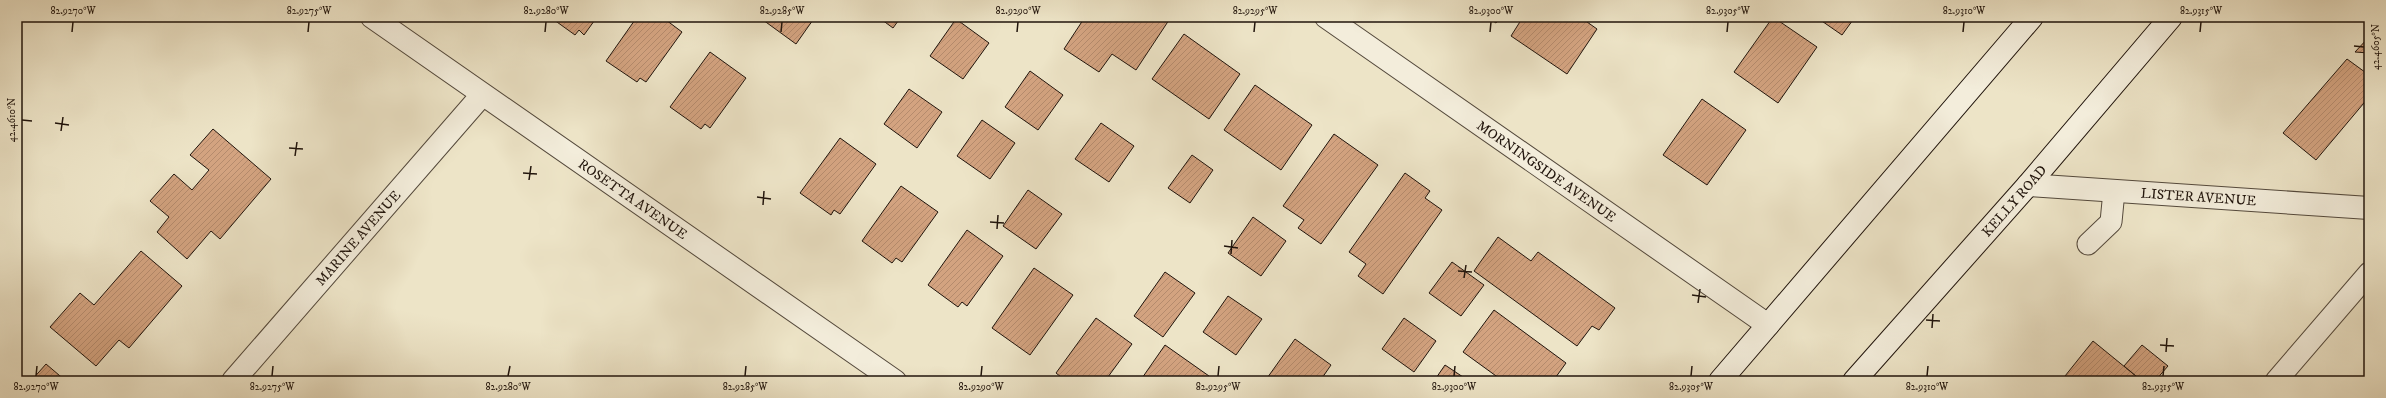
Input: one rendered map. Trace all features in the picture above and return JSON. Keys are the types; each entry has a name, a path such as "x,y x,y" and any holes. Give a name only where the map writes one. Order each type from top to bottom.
{"street":[{"name":"ROSETTA AVENUE","path":"372,17 895,381"},
{"name":"MORNINGSIDE AVENUE","path":"1326,17 1768,325"},
{"path":"1720,381 2032,17"},
{"name":"KELLY ROAD","path":"1854,381 2028,184 2171,17"},
{"name":"MARINE AVENUE","path":"233,381 482,95"},
{"name":"LISTER AVENUE","path":"2028,184 2369,208"}],"lane":[{"path":"2088,244 2111,222 2114,191"},
{"path":"2276,381 2369,273"}],"building":[{"path":"550,17 597,17 584,35 579,30 575,35"},
{"path":"637,17 662,17 682,32 646,82 640,78 637,82 606,61"},
{"path":"766,17 815,17 796,44 763,20"},
{"path":"878,17 901,17 893,28"},
{"path":"1085,17 1171,17 1136,70 1112,54 1099,72 1064,49"},
{"path":"1487,17 1501,17 1496,23"},
{"path":"1523,17 1580,17 1597,29 1567,74 1511,36"},
{"path":"1773,17 1817,47 1778,103 1734,72"},
{"path":"1816,17 1855,17 1842,35"},
{"path":"956,19 989,43 963,79 930,56"},
{"path":"1184,34 1240,74 1209,119 1152,79"},
{"path":"2369,37 2369,53 2355,52"},
{"path":"710,52 746,78 710,128 705,124 701,129 670,107"},
{"path":"2347,59 2369,75 2369,97 2316,160 2283,133"},
{"path":"1030,71 1063,95 1038,130 1005,107"},
{"path":"1255,85 1312,125 1281,170 1224,130"},
{"path":"909,89 942,112 917,148 884,124"},
{"path":"1702,99 1746,130 1707,185 1663,155"},
{"path":"982,120 1015,143 990,179 957,156"},
{"path":"1101,123 1134,146 1109,182 1075,159"},
{"path":"213,129 271,179 220,239 211,231 187,259 157,232 169,217 150,201 174,174 192,190 209,170 190,155"},
{"path":"1334,134 1378,165 1321,244 1298,228 1304,220 1283,206"},
{"path":"840,138 876,164 840,214 834,210 831,215 800,193"},
{"path":"1192,155 1213,170 1190,203 1168,188"},
{"path":"1405,173 1430,191 1425,198 1442,210 1383,294 1358,276 1366,264 1349,252"},
{"path":"901,186 938,212 902,262 896,258 892,263 862,241"},
{"path":"1028,190 1062,214 1036,249 1003,226"},
{"path":"1253,217 1286,241 1261,276 1228,253"},
{"path":"967,230 1003,256 967,306 962,302 958,307 928,285"},
{"path":"1498,237 1531,261 1538,252 1615,308 1599,330 1592,326 1577,346 1474,271"},
{"path":"141,251 182,286 129,348 119,340 96,366 50,327 80,293 94,305"},
{"path":"1452,262 1484,285 1461,316 1429,293"},
{"path":"1034,268 1073,295 1030,355 992,328"},
{"path":"1165,272 1195,293 1163,337 1134,316"},
{"path":"1228,296 1262,319 1236,355 1203,332"},
{"path":"1494,310 1566,363 1553,381 1543,379 1541,381 1503,381 1463,352"},
{"path":"1096,318 1132,344 1105,381 1066,381 1056,373"},
{"path":"1404,318 1436,341 1414,372 1382,349"},
{"path":"1295,339 1331,365 1320,381 1265,381"},
{"path":"2093,341 2142,381 2061,381"},
{"path":"1165,345 1209,376 1206,381 1140,381"},
{"path":"2142,345 2168,366 2155,381 2142,381 2124,366"},
{"path":"46,364 66,381 31,381"},
{"path":"1445,365 1469,381 1434,381"},
{"path":"1359,376 1366,381 1356,381"}]}
